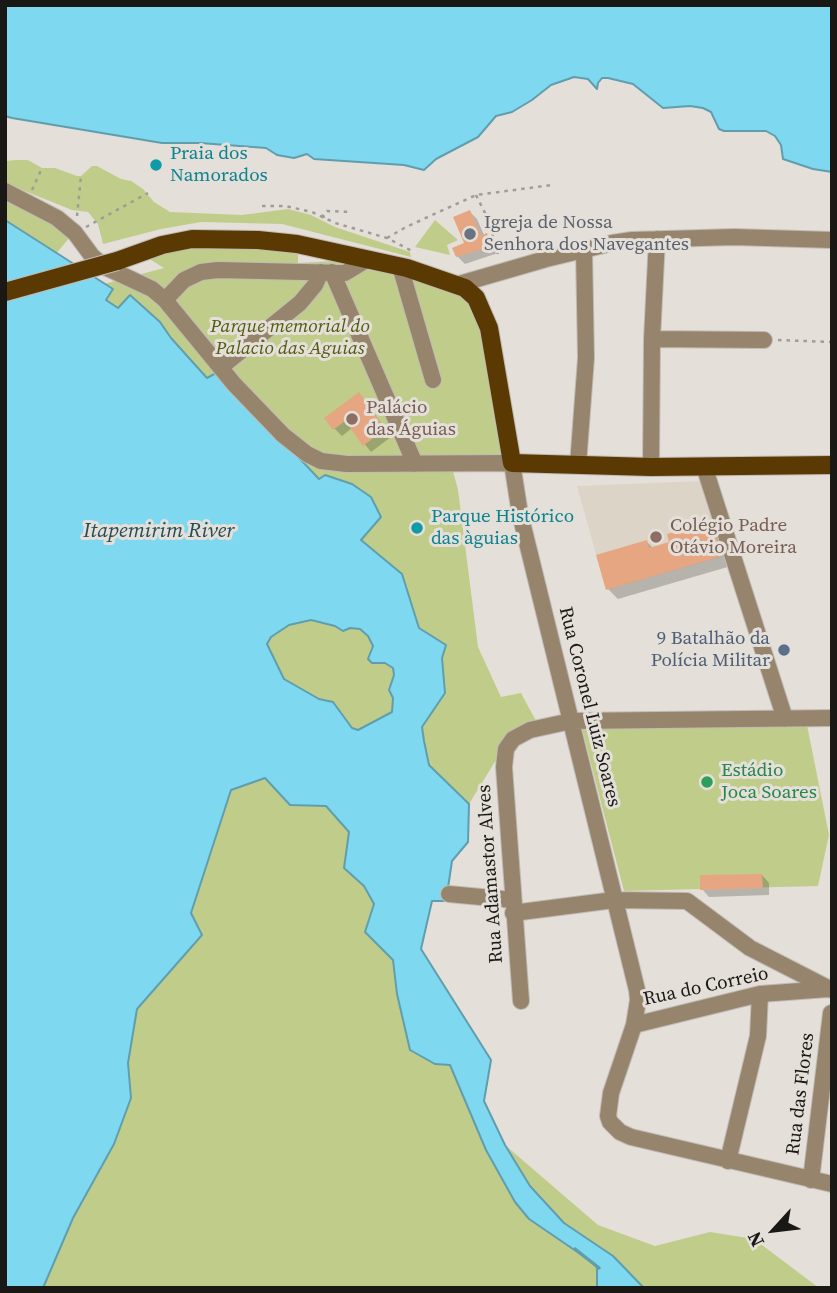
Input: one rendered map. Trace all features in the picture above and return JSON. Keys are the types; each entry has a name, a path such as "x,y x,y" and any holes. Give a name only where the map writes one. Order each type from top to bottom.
{"main road":[{"path":"5,292 117,261 162,245 192,239 223,238 297,244 408,268 456,285"},
{"name":"Rua Coronel Luiz Soares","path":"456,285 476,298 489,328 512,463"},
{"path":"512,463 651,467 832,465"}],"street":[{"path":"5,191 57,218 75,233 97,262 152,289 165,300 221,367 295,446 321,461 512,463"},
{"path":"456,285 503,270 612,243 734,237 832,240"},
{"path":"651,467 652,338 657,239"},
{"path":"578,466 586,358 584,249"},
{"path":"165,300 184,281 201,272 327,272 351,270 368,259"},
{"path":"408,268 433,380"},
{"path":"221,367 300,303 327,272"},
{"path":"327,272 415,464"},
{"path":"652,338 764,340"},
{"name":"Rua Coronel Luiz Soares","path":"512,463 520,514 637,990 634,1025 616,1076 608,1116 614,1128 631,1137 728,1161"},
{"path":"704,466 785,719"},
{"path":"571,721 832,718"},
{"name":"Rua Adamastor Alves","path":"521,1001 504,754 509,744 522,733 571,721"},
{"path":"449,894 513,906 614,900 687,901 750,948 831,989"},
{"name":"Rua do Correio","path":"634,1025 760,994 831,989"},
{"name":"Rua das Flores","path":"811,1180 832,1013 831,989"},
{"path":"760,994 758,1035 728,1161 832,1184"}],"path":[{"path":"28,201 42,168"},
{"path":"75,233 81,176"},
{"path":"387,238 476,195 552,185"},
{"path":"75,233 148,193"},
{"path":"476,195 487,217 503,270"},
{"path":"262,206 285,206 312,212 354,229 387,238 412,251 408,268"},
{"path":"324,218 323,215 327,211 352,212"},
{"path":"764,340 832,342"}],"shaded area":[{"name":"Colégio Padre Otávio Moreira","path":"705,481 727,555 606,590 577,486"}],"green space":[{"path":"28,160 42,168 55,168 77,176 81,176 92,166 97,166 121,179 131,181 143,189 154,202 170,212 242,215 288,209 410,252 411,257 282,224 201,222 103,244 98,224 88,212 72,210 5,183 5,161"},
{"path":"5,201 41,212 69,238 56,254 5,220"},
{"path":"435,220 458,240 447,245 450,255 415,247"},
{"name":"Parque Histórico das àguias","path":"243,244 298,254 298,263 368,259 465,288 485,345 510,459 450,460 458,490 478,647 501,697 521,693 536,721 507,737 469,804 429,765 422,728 445,693 442,658 419,628 402,574 360,540 371,497 352,484 325,475 319,480 305,462 207,378 160,322 129,296 118,308 106,300 104,284 164,268 151,260 153,252 174,247"},
{"path":"311,620 335,626 343,631 350,628 360,629 368,636 373,646 370,651 393,668 394,675 389,690 393,698 392,712 358,730 352,728 333,702 319,699 284,679 267,644 271,637 289,625"},
{"name":"Estádio Joca Soares","path":"807,725 829,835 818,886 624,891 582,729"},
{"path":"265,778 290,805 326,806 349,832 344,868 364,886 374,904 365,932 393,960 397,994 410,1050 435,1064 450,1065 486,1150 515,1202 529,1219 595,1264 597,1288 43,1288 73,1218 114,1144 131,1098 128,1063 137,1009 202,936 191,913 231,790"},
{"path":"505,1145 598,1225 655,1246 710,1232 754,1239 819,1288 644,1288 613,1256 564,1223 546,1206 530,1186"}],"water":[{"path":"5,5 832,5 832,172 783,159 781,145 775,136 766,131 724,131 719,129 711,112 703,108 663,108 633,84 608,78 602,78 597,89 588,79 574,77 551,85 512,112 496,116 478,137 436,159 424,170 404,165 314,159 307,154 294,158 277,155 266,148 162,143 12,118 5,116"},
{"name":"Itapemirim River","path":"5,220 113,289 106,300 118,308 130,295 160,322 207,378 218,372 319,479 325,475 352,484 371,497 381,517 361,540 402,574 419,628 446,645 442,658 445,693 422,727 424,741 429,765 469,804 468,842 452,861 446,901 432,901 421,949 491,1060 484,1101 505,1145 530,1186 564,1223 613,1256 644,1288 597,1288 595,1264 529,1219 515,1202 486,1150 450,1065 435,1064 410,1050 397,994 393,960 365,932 374,904 364,886 344,868 349,832 326,806 290,805 265,778 231,790 191,913 202,935 137,1009 128,1063 131,1098 114,1144 73,1218 43,1288 5,1288","holes":["311,620 335,626 343,631 350,628 360,629 368,636 373,646 368,659 372,663 385,663 393,668 394,675 389,690 393,698 392,712 358,730 352,728 333,702 319,699 284,679 267,644 271,637 289,625"]}],"building":[{"name":"Igreja de Nossa Senhora dos Navegantes","path":"470,210 481,235 487,233 492,246 456,257 452,248 464,243 453,217"},
{"name":"Palácio das Águias","path":"359,392 385,429 363,446 345,421 333,430 324,418"},
{"path":"711,521 722,556 606,590 596,555 647,540 649,548 669,542 667,534"},
{"path":"762,874 763,888 700,890 700,875"}],"waterway":[{"path":"575,1249 599,1268"}],"place":[{"name":"Praia dos Namorados","path":"156,165"},
{"name":"Igreja de Nossa Senhora dos Navegantes","path":"470,234"},
{"name":"Palácio das Águias","path":"352,419"},
{"name":"Parque Histórico das àguias","path":"417,528"},
{"name":"Colégio Padre Otávio Moreira","path":"656,537"},
{"name":"9 Batalhão da Polícia Militar","path":"784,650"},
{"name":"Estádio Joca Soares","path":"707,782"}],"park label":[{"name":"Parque memorial do Palacio das Aguias","path":"290,338"}]}
